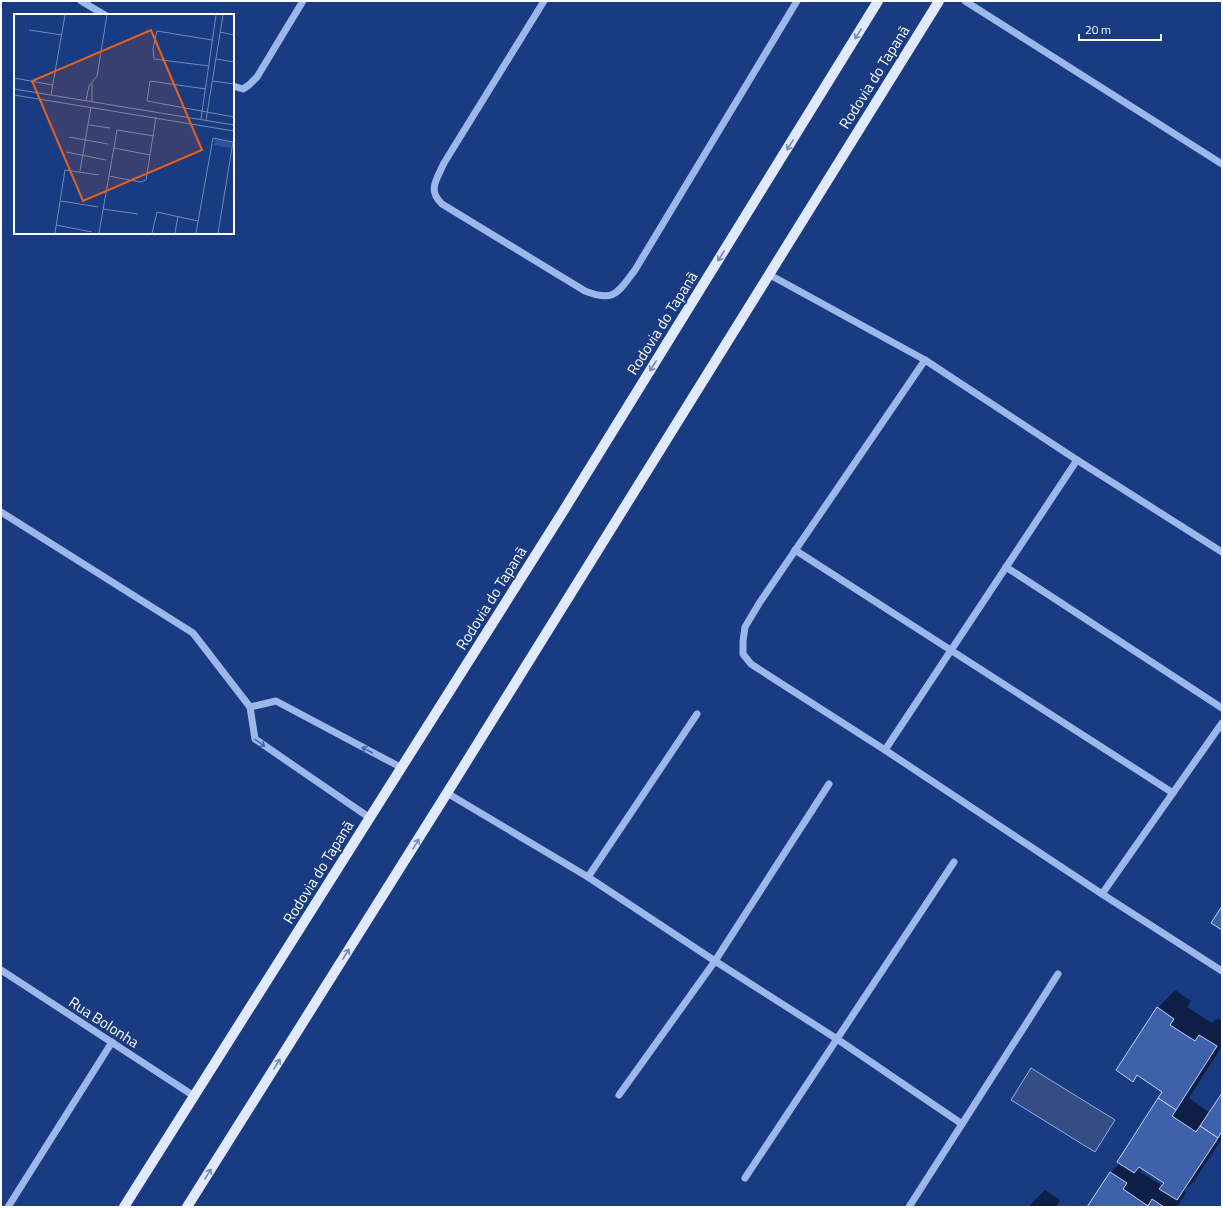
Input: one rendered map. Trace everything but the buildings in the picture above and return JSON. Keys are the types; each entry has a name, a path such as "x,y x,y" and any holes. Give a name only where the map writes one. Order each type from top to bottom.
{"main road":[{"name":"Rodovia do Tapanã","path":"124,1207 564,510 878,1"},
{"name":"Rodovia do Tapanã","path":"187,1207 448,793 939,1"}],"street":[{"path":"81,1 103,14"},
{"path":"234,86 243,89 257,77 303,1"},
{"path":"544,1 444,163 435,182 433,191 436,198 442,204 586,291 605,297 614,294 634,270 797,1"},
{"path":"965,1 1222,164"},
{"path":"770,275 925,360 1077,460 1222,552"},
{"path":"925,360 760,602 746,627 743,641 743,654 751,664 1222,971"},
{"path":"885,750 1077,460"},
{"path":"1,512 193,633 250,707 255,739 370,818"},
{"path":"795,550 1173,793"},
{"path":"1006,566 1222,708"},
{"path":"250,707 276,701 402,768"},
{"path":"588,877 697,714"},
{"path":"1102,894 1222,723"},
{"path":"619,1095 715,961 828,784"},
{"path":"448,793 588,877 837,1039 962,1124"},
{"path":"745,1178 954,862"},
{"name":"Rua Bolonha","path":"1,970 194,1096"},
{"path":"909,1207 1058,974"},
{"path":"8,1207 112,1042"}],"water":[{"path":"1031,1068 1115,1120 1095,1152 1011,1100"}]}
